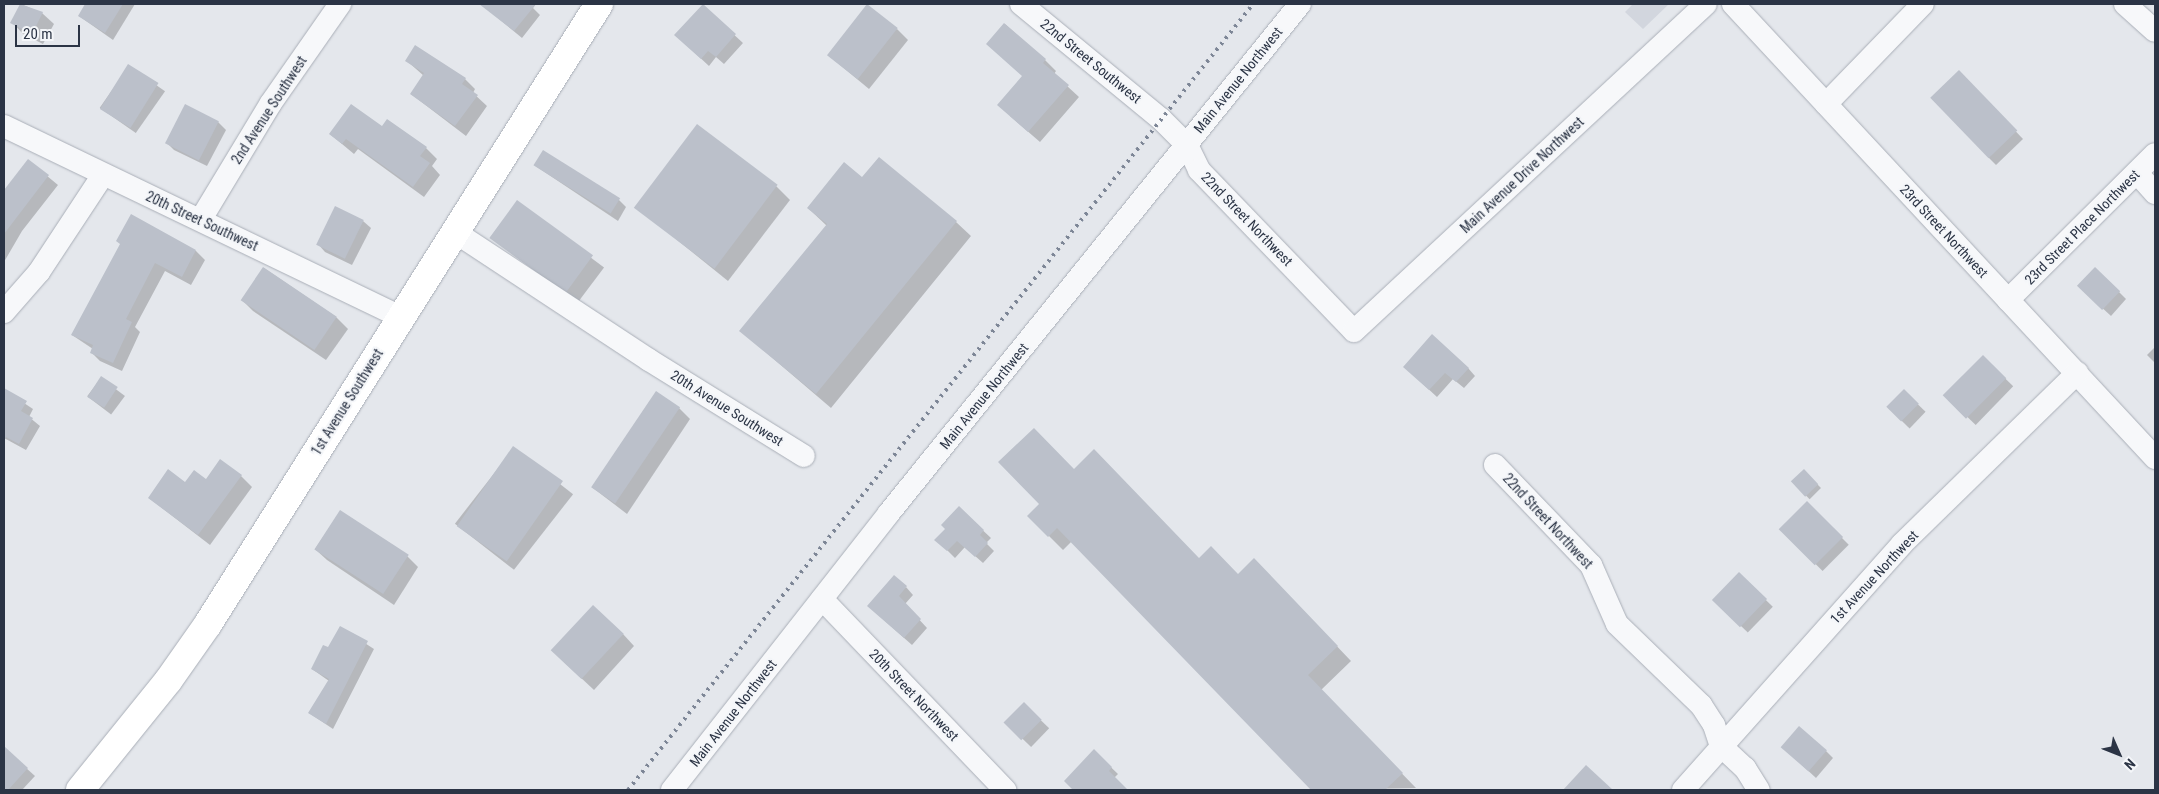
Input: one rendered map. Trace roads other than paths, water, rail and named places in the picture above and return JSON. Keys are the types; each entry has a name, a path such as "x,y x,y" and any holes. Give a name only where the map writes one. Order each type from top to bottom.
{"main road":[{"name":"1st Avenue Southwest","path":"80,790 168,681 208,624 599,4"}],"street":[{"name":"2nd Avenue Southwest","path":"201,219 271,103 338,4"},
{"name":"22nd Street Southwest","path":"1021,4 1161,119"},
{"name":"Main Avenue Northwest","path":"672,790 822,599 1300,4"},
{"name":"Main Avenue Drive Northwest","path":"1339,315 1354,331 1706,4"},
{"name":"23rd Street Northwest","path":"1733,4 2155,458"},
{"path":"1826,104 1923,4"},
{"path":"2125,4 2155,31"},
{"name":"22nd Street Northwest","path":"1161,119 1187,145 1199,170 1339,315"},
{"name":"20th Street Southwest","path":"4,126 103,175 201,219 400,317"},
{"name":"23rd Street Place Northwest","path":"2008,300 2155,154"},
{"path":"2137,173 2155,193"},
{"path":"4,312 39,272 103,175"},
{"name":"20th Avenue Southwest","path":"455,232 648,360 804,456"},
{"name":"1st Avenue Northwest","path":"1683,790 1902,544 2077,373"},
{"name":"22nd Street Northwest","path":"1495,465 1591,565 1617,624 1702,705 1714,724 1721,746 1745,768 1758,790"},
{"name":"20th Street Northwest","path":"822,599 1005,790"}],"railway":[{"path":"628,790 1253,4"}]}
